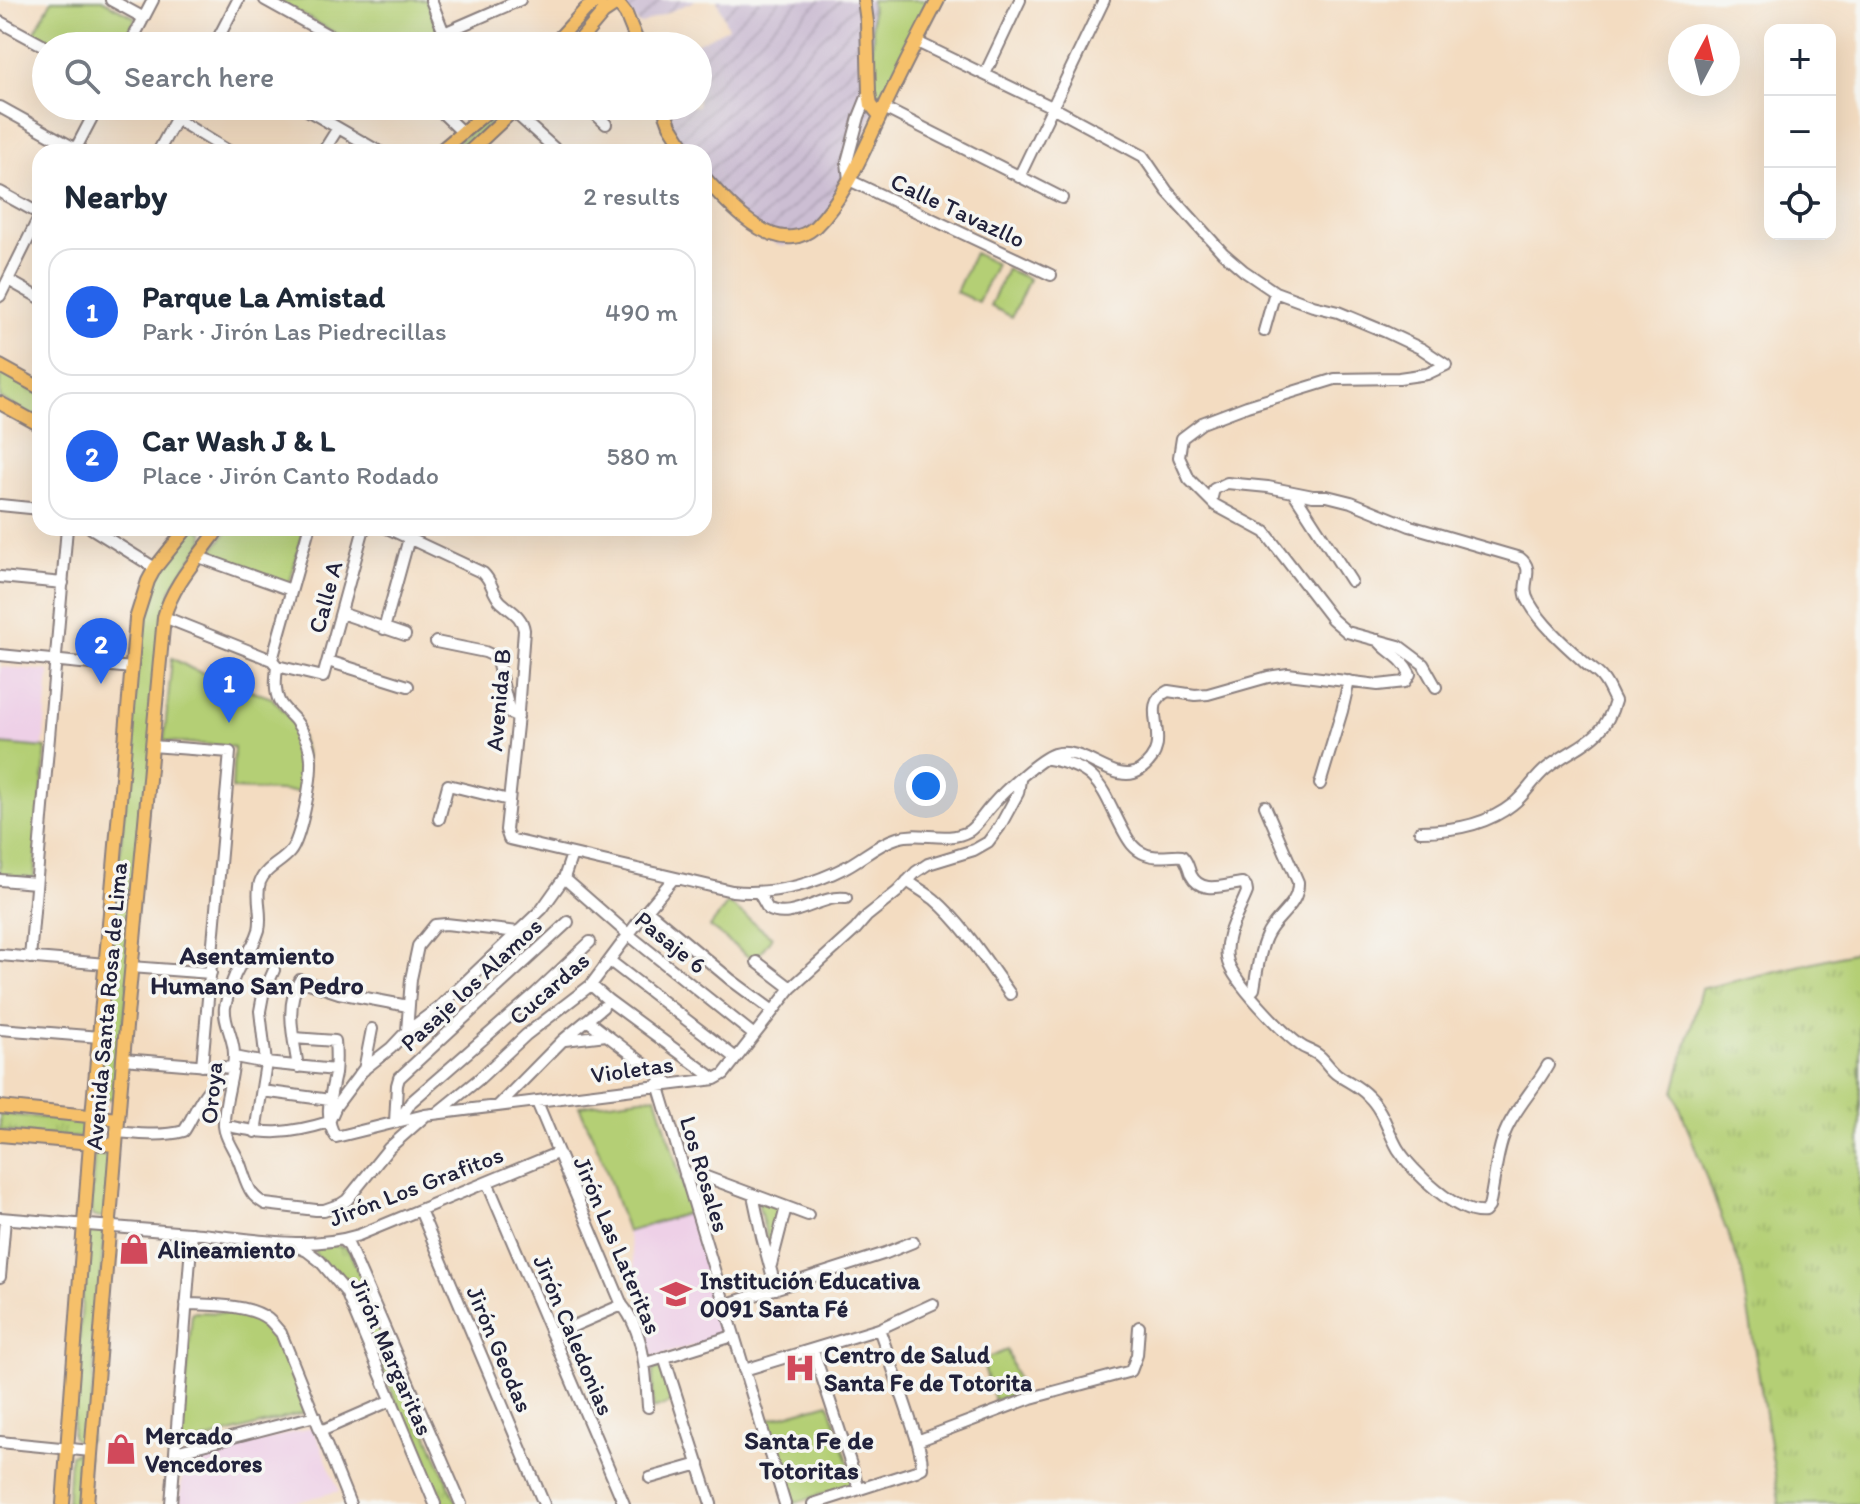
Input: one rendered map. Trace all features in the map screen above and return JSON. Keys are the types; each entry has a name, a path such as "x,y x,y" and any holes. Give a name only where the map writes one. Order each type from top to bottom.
{"main road":[{"path":"864,0 871,105 882,112"},
{"path":"712,186 739,213 775,234 789,238 804,235 815,226 849,180 938,0"},
{"path":"565,32 586,9 616,2 626,14 633,32"},
{"path":"583,32 600,4"},
{"path":"449,144 478,120"},
{"path":"480,144 504,120"},
{"path":"668,120 682,144"},
{"path":"0,366 32,384"},
{"path":"0,403 32,421"},
{"name":"Avenida Santa Rosa de Lima","path":"63,1504 92,1116 136,619 148,581 181,536"},
{"name":"Avenida Santa Rosa de Lima","path":"87,1504 116,1132 164,617 175,590 213,536"},
{"path":"0,1107 92,1116 116,1132"},
{"path":"0,1135 90,1142 116,1132"}],"street":[{"path":"111,0 144,18"},
{"path":"136,32 153,0"},
{"path":"221,32 238,0"},
{"path":"265,0 323,32"},
{"path":"431,0 444,32"},
{"path":"985,74 1020,0"},
{"path":"1019,177 1104,0"},
{"path":"446,32 514,1"},
{"path":"0,22 32,39"},
{"path":"917,42 1052,107 1143,156 1198,228 1244,271 1275,292 1338,312 1386,332 1422,349 1446,365 1427,374 1399,378 1335,379 1247,406 1202,423 1182,438 1179,457 1189,479 1215,505 1265,532 1332,619 1347,632 1399,646 1423,664 1436,687"},
{"path":"849,180 847,162 869,92"},
{"path":"0,107 63,144"},
{"path":"882,112 1062,198"},
{"path":"79,144 91,120"},
{"path":"162,144 175,120"},
{"path":"178,120 217,144"},
{"path":"324,120 366,144"},
{"path":"450,120 463,133"},
{"path":"526,120 550,144"},
{"path":"602,120 606,124"},
{"path":"328,144 338,128"},
{"name":"Calle Tavazllo","path":"849,180 1051,275"},
{"path":"0,192 32,210"},
{"path":"0,296 32,230"},
{"path":"8,280 32,294"},
{"path":"1264,331 1275,292"},
{"path":"1211,501 1214,489 1227,483 1327,496 1351,502 1410,526 1520,558 1527,563 1529,570 1525,594 1530,605 1552,631 1602,678 1615,701 1610,717 1599,732 1547,768 1512,805 1479,823 1445,831 1420,831"},
{"path":"1294,493 1351,581"},
{"path":"0,505 32,508"},
{"path":"30,958 66,536"},
{"path":"104,536 155,568"},
{"path":"164,617 275,663 307,536"},
{"name":"Calle A","path":"275,663 323,677 362,536"},
{"name":"Avenida B","path":"405,536 483,573 498,599 520,618 524,630 506,830 509,839 572,854"},
{"path":"384,629 409,538"},
{"path":"199,557 291,590"},
{"path":"0,577 63,583"},
{"path":"341,613 405,635"},
{"path":"224,1125 255,1132 284,1133 329,1122 336,1106 363,1070 438,1008 542,909 564,878 572,854 721,889 759,893 789,890 843,869 896,838 911,835 945,837 971,830 995,801 1047,757 1060,753 1077,754 1120,774 1133,774 1147,764 1156,752 1155,707 1159,698 1168,691 1201,695 1288,674 1378,685 1408,680 1410,674 1405,665 1378,640"},
{"path":"436,642 496,657 510,713 518,717"},
{"path":"0,655 132,668"},
{"path":"328,661 408,686"},
{"name":"Oroya","path":"275,663 277,693 284,708 304,734 311,765 299,833 290,852 264,875 260,883 259,928 250,952 233,978 224,1010 234,1041 224,1125 226,1137 238,1158 247,1186 258,1200 265,1204 324,1210 347,1200 389,1148 430,1114"},
{"path":"1320,784 1349,681"},
{"path":"152,746 230,752 202,1066"},
{"path":"1047,757 1076,766 1093,776 1129,842 1140,852 1150,856 1182,856 1195,881 1202,886 1211,888 1242,883 1246,886 1247,892 1228,939 1226,951 1231,968 1263,1010 1289,1036 1371,1098 1400,1151 1433,1188 1450,1201 1477,1214 1489,1207 1502,1138 1548,1065"},
{"path":"591,985 715,1079 724,1074 791,988 916,872 928,864 974,850 988,842 1018,793 1020,780"},
{"path":"439,819 448,785 509,800"},
{"path":"1250,993 1254,989 1265,937 1293,902 1298,890 1298,882 1265,806"},
{"name":"Pasaje 6","path":"564,878 629,935 754,1035"},
{"name":"Cucardas","path":"430,1114 479,1079 526,1035 591,985 674,878"},
{"path":"0,880 36,883"},
{"path":"907,881 934,899 1010,994"},
{"path":"759,893 768,909 780,913 834,898 846,898"},
{"path":"647,910 773,1011"},
{"name":"Pasaje los Alamos","path":"397,1121 399,1078 568,922"},
{"path":"407,1031 418,946 435,925 518,932"},
{"path":"397,1121 411,1102 590,942"},
{"path":"0,955 106,964"},
{"path":"610,961 736,1058"},
{"path":"757,962 791,988"},
{"path":"131,967 211,973"},
{"path":"255,1132 266,1063 260,1011 274,970"},
{"path":"298,1067 292,1005 294,990 300,980 339,993 408,1006"},
{"path":"498,1106 563,1040 603,1007"},
{"path":"587,1020 663,1084"},
{"path":"0,1029 100,1037"},
{"path":"363,1070 372,1029"},
{"path":"563,1040 606,1035"},
{"path":"294,1038 335,1041 329,1122"},
{"path":"123,1059 233,1068 266,1063 335,1070"},
{"path":"116,1132 174,1134 184,1131 209,1087 233,1068"},
{"name":"Violetas","path":"329,1122 334,1136 352,1134 430,1114 715,1079"},
{"name":"Los Rosales","path":"663,1084 685,1175 785,1504"},
{"path":"262,1091 330,1100"},
{"name":"Jirón Las Lateritas","path":"537,1102 622,1305 630,1316 646,1363 648,1407"},
{"name":"Jirón Los Grafitos","path":"2,1218 290,1243 326,1243 342,1240 420,1210 557,1153"},
{"path":"685,1175 701,1175 808,1215"},
{"name":"Jirón Caledonias","path":"487,1182 624,1504"},
{"path":"753,1195 776,1289"},
{"path":"771,1267 786,1207"},
{"name":"Jirón Geodas","path":"420,1210 544,1504"},
{"path":"0,1277 2,1218"},
{"path":"171,1504 192,1233"},
{"name":"Jirón Margaritas","path":"342,1240 349,1246 461,1504"},
{"path":"724,1305 913,1242"},
{"name":"Jirón Margaritas","path":"290,1243 320,1261 346,1292 435,1504"},
{"path":"186,1304 254,1311 268,1319 281,1333 350,1504"},
{"path":"744,1370 879,1329 933,1304"},
{"path":"551,1333 622,1305"},
{"path":"917,1441 1031,1398 1131,1371 1137,1355 1139,1327"},
{"path":"813,1504 922,1468 917,1441 879,1329"},
{"path":"646,1363 733,1336"},
{"path":"813,1350 859,1489"},
{"path":"664,1357 711,1504"},
{"path":"321,1431 392,1400"},
{"path":"175,1452 315,1416"},
{"path":"0,1442 91,1451"},
{"path":"650,1478 699,1464"}],"shaded area":[{"path":"617,0 696,0 640,25"},
{"path":"717,0 925,0 893,60 833,217 812,239 782,246 759,236 712,196 712,144 678,144 666,120 712,120 712,36 728,28"},
{"path":"0,667 49,671 43,748 0,744"},
{"name":"Institución Educativa 0091 Santa Fé","path":"691,1212 726,1336 655,1357 648,1352 627,1232"},
{"path":"313,1427 339,1491 288,1504 180,1504 183,1462"}],"green space":[{"path":"52,0 102,0 136,18 128,32 35,32"},
{"path":"277,0 426,0 439,32 333,32"},
{"path":"871,0 932,0 883,95 872,90"},
{"path":"484,120 495,120 469,144 455,144"},
{"path":"974,253 996,264 978,302 956,292"},
{"path":"1007,269 1029,279 1012,317 990,306"},
{"path":"0,370 32,388 32,416 0,398"},
{"path":"185,536 204,536 204,540 171,588 116,1097 112,1099 99,1096 140,622 155,577"},
{"path":"224,536 302,536 289,586 208,556"},
{"path":"172,658 192,669 272,698 291,719 302,739 306,756 301,792 232,789 234,747 164,741"},
{"path":"0,744 46,748 34,878 0,875"},
{"path":"728,903 772,937 754,961 710,927"},
{"path":"1860,951 1860,1504 1778,1504 1742,1272 1674,1092 1701,989"},
{"path":"656,1096 691,1212 627,1232 602,1158 579,1106"},
{"path":"0,1114 79,1121 84,1125 83,1135 80,1138 0,1131"},
{"path":"107,1151 111,1155 106,1215 100,1218 92,1216 91,1210 94,1157 97,1152"},
{"path":"757,1199 783,1209 771,1254"},
{"path":"92,1229 104,1233 89,1440 86,1442 75,1440 72,1436 87,1232"},
{"path":"334,1245 348,1248 457,1504 440,1504 349,1293 314,1252 316,1248"},
{"path":"192,1312 234,1313 264,1325 275,1337 307,1412 184,1446 181,1443"},
{"path":"1007,1350 1021,1392 994,1400 982,1360"},
{"path":"662,1367 673,1402 653,1409 653,1370"},
{"path":"829,1403 855,1483 792,1504 764,1421"},
{"path":"76,1453 87,1457 83,1504 67,1504 70,1455"}],"place":[{"name":"Car Wash J & L","path":"101,684"},
{"name":"Parque La Amistad","path":"229,723"},
{"name":"Alineamiento","path":"134,1249"},
{"name":"Institución Educativa 0091 Santa Fé","path":"676,1294"},
{"name":"Centro de Salud Santa Fe de Totorita","path":"800,1368"},
{"name":"Mercado Vencedores","path":"121,1449"}],"district":[{"name":"Asentamiento Humano San Pedro","path":"257,970"},
{"name":"Santa Fe de Totoritas","path":"809,1455"}]}
